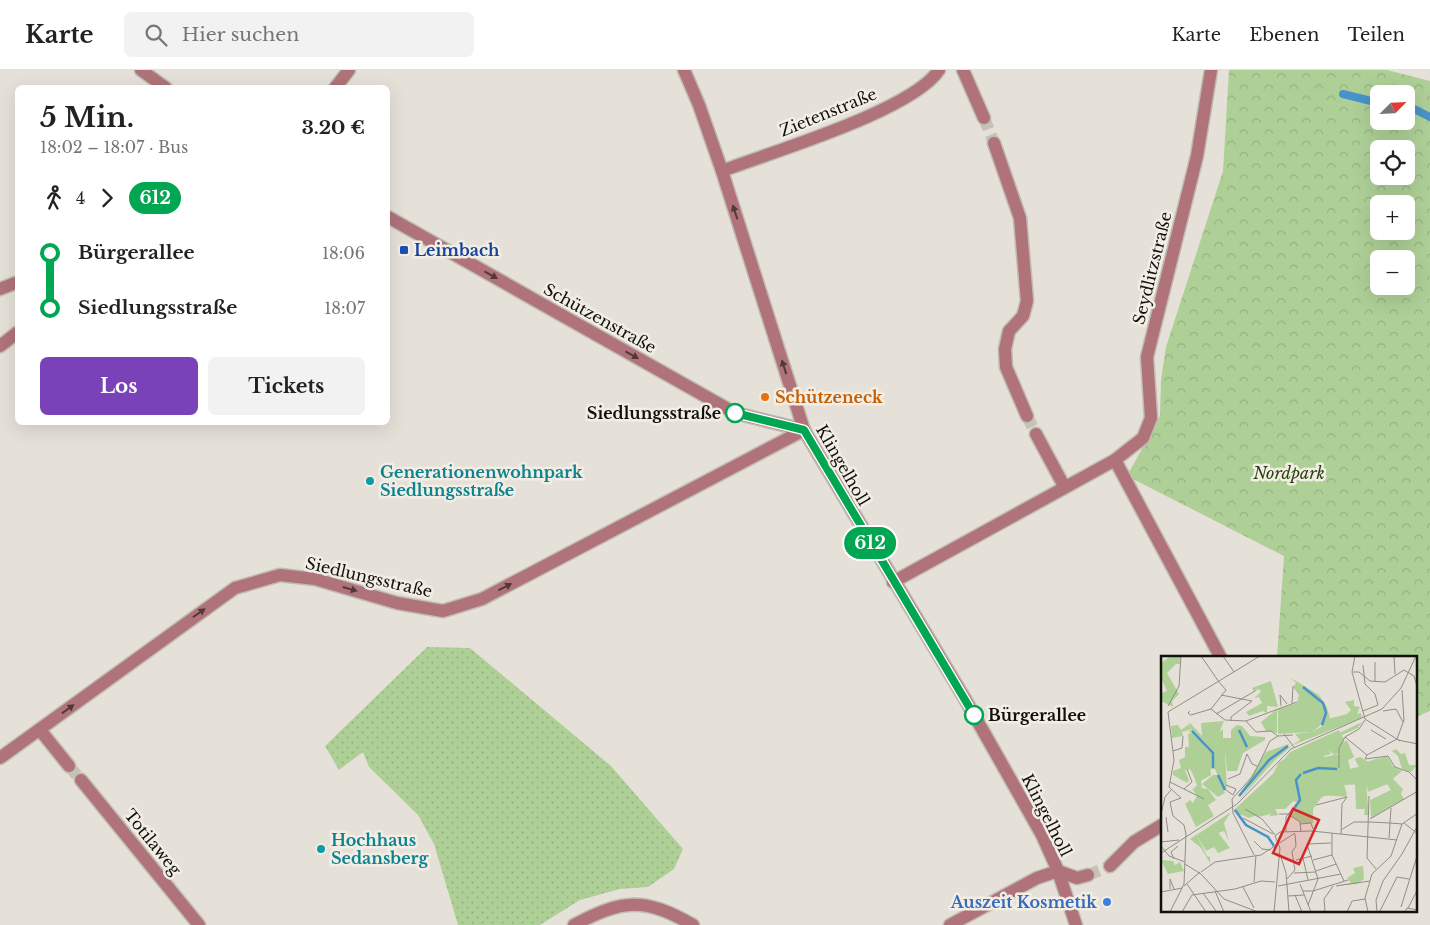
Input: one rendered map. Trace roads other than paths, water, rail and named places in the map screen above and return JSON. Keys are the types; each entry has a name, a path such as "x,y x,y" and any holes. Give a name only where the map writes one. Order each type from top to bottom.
{"street":[{"path":"141,70 162,85"},
{"path":"337,85 349,70"},
{"name":"Klingelholl","path":"684,70 699,105 722,171 804,430 893,582 965,699 1042,835 1058,871 1076,925"},
{"name":"Zietenstraße","path":"722,171 808,140 869,115 917,91 939,70"},
{"path":"962,70 984,118"},
{"name":"Seydlitzstraße","path":"1115,460 1143,438 1151,418 1147,357 1197,156 1211,70"},
{"path":"994,143 1020,218 1027,301 1024,316 1009,331 1005,349 1006,367 1027,416"},
{"name":"Schützenstraße","path":"390,218 735,413 804,430"},
{"path":"0,289 15,283"},
{"path":"0,346 15,334"},
{"name":"Siedlungsstraße","path":"0,758 235,588 280,575 315,579 397,603 443,611 482,599 804,430"},
{"path":"1036,434 1064,486"},
{"path":"893,582 1064,486 1115,460 1220,656"},
{"path":"40,730 69,766"},
{"name":"Totilaweg","path":"81,780 199,925"},
{"path":"1110,866 1134,842 1161,826"},
{"path":"950,925 1037,878 1058,871"},
{"name":"Klingelholl","path":"1058,871 1077,878 1088,875"},
{"path":"574,925 615,906 639,903 669,912 693,925"}],"waterway":[{"path":"1343,94 1370,101"},
{"path":"1415,110 1430,117"}],"tunnel":[{"path":"984,118 994,143"},
{"path":"1027,416 1036,434"},
{"path":"69,766 81,780"},
{"path":"1088,875 1110,866"}],"place":[{"name":"Leimbach","path":"404,250"},
{"name":"Schützeneck","path":"765,397"},
{"name":"Siedlungsstraße","path":"735,413"},
{"name":"Generationenwohnpark Siedlungsstraße","path":"370,481"},
{"name":"Bürgerallee","path":"974,715"},
{"name":"Hochhaus Sedansberg","path":"321,849"},
{"name":"Auszeit Kosmetik","path":"1107,902"}],"park label":[{"name":"Nordpark","path":"1289,473"}]}
